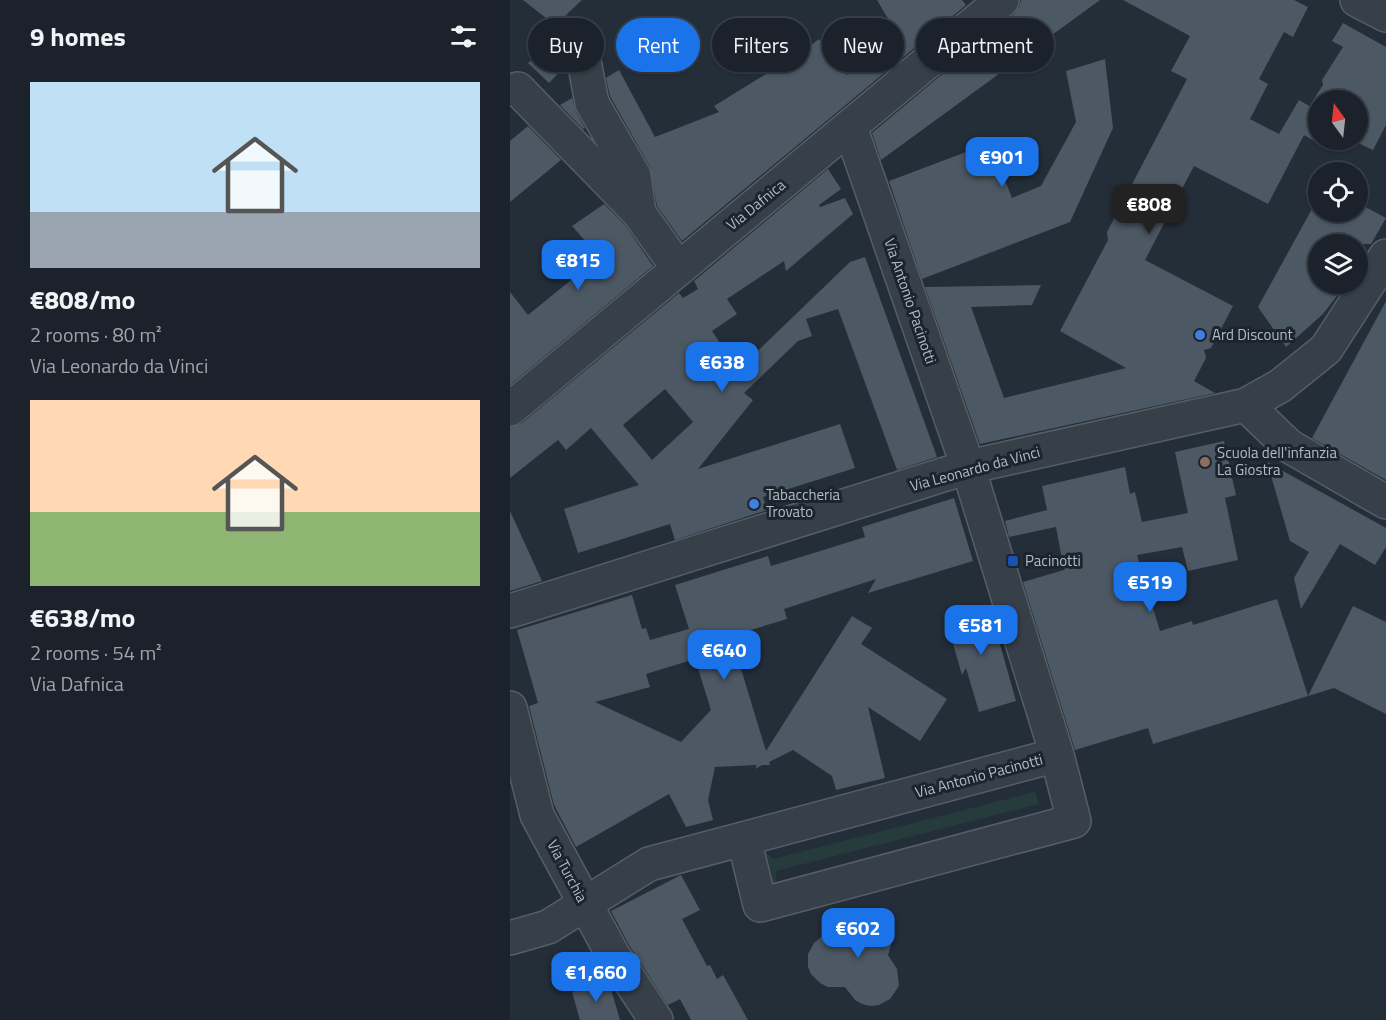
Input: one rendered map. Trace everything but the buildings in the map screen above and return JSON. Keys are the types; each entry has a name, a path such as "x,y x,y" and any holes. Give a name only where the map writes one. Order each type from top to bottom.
{"street":[{"name":"Via Dafnica","path":"510,409 1002,0"},
{"path":"1357,0 1386,15"},
{"path":"586,72 592,103 634,176 639,213"},
{"path":"518,89 639,213 678,268"},
{"name":"Via Antonio Pacinotti","path":"510,938 548,927 650,864 1057,755 968,467 850,127"},
{"name":"Via Leonardo da Vinci","path":"510,611 968,467 1246,405 1280,386 1326,349 1385,262"},
{"path":"1246,405 1289,446 1386,502"},
{"name":"Via Turchia","path":"510,708 537,815 613,955 656,1020"},
{"path":"744,839 760,905 1074,821 1057,755"}],"green space":[{"path":"1035,792 1039,804 776,871 776,882 769,883 761,855 767,853 773,859"}],"place":[{"name":"Ard Discount","path":"1200,335"},
{"name":"Scuola dell'infanzia La Giostra","path":"1205,462"},
{"name":"Tabaccheria Trovato","path":"754,504"},
{"name":"Pacinotti","path":"1013,561"}]}
